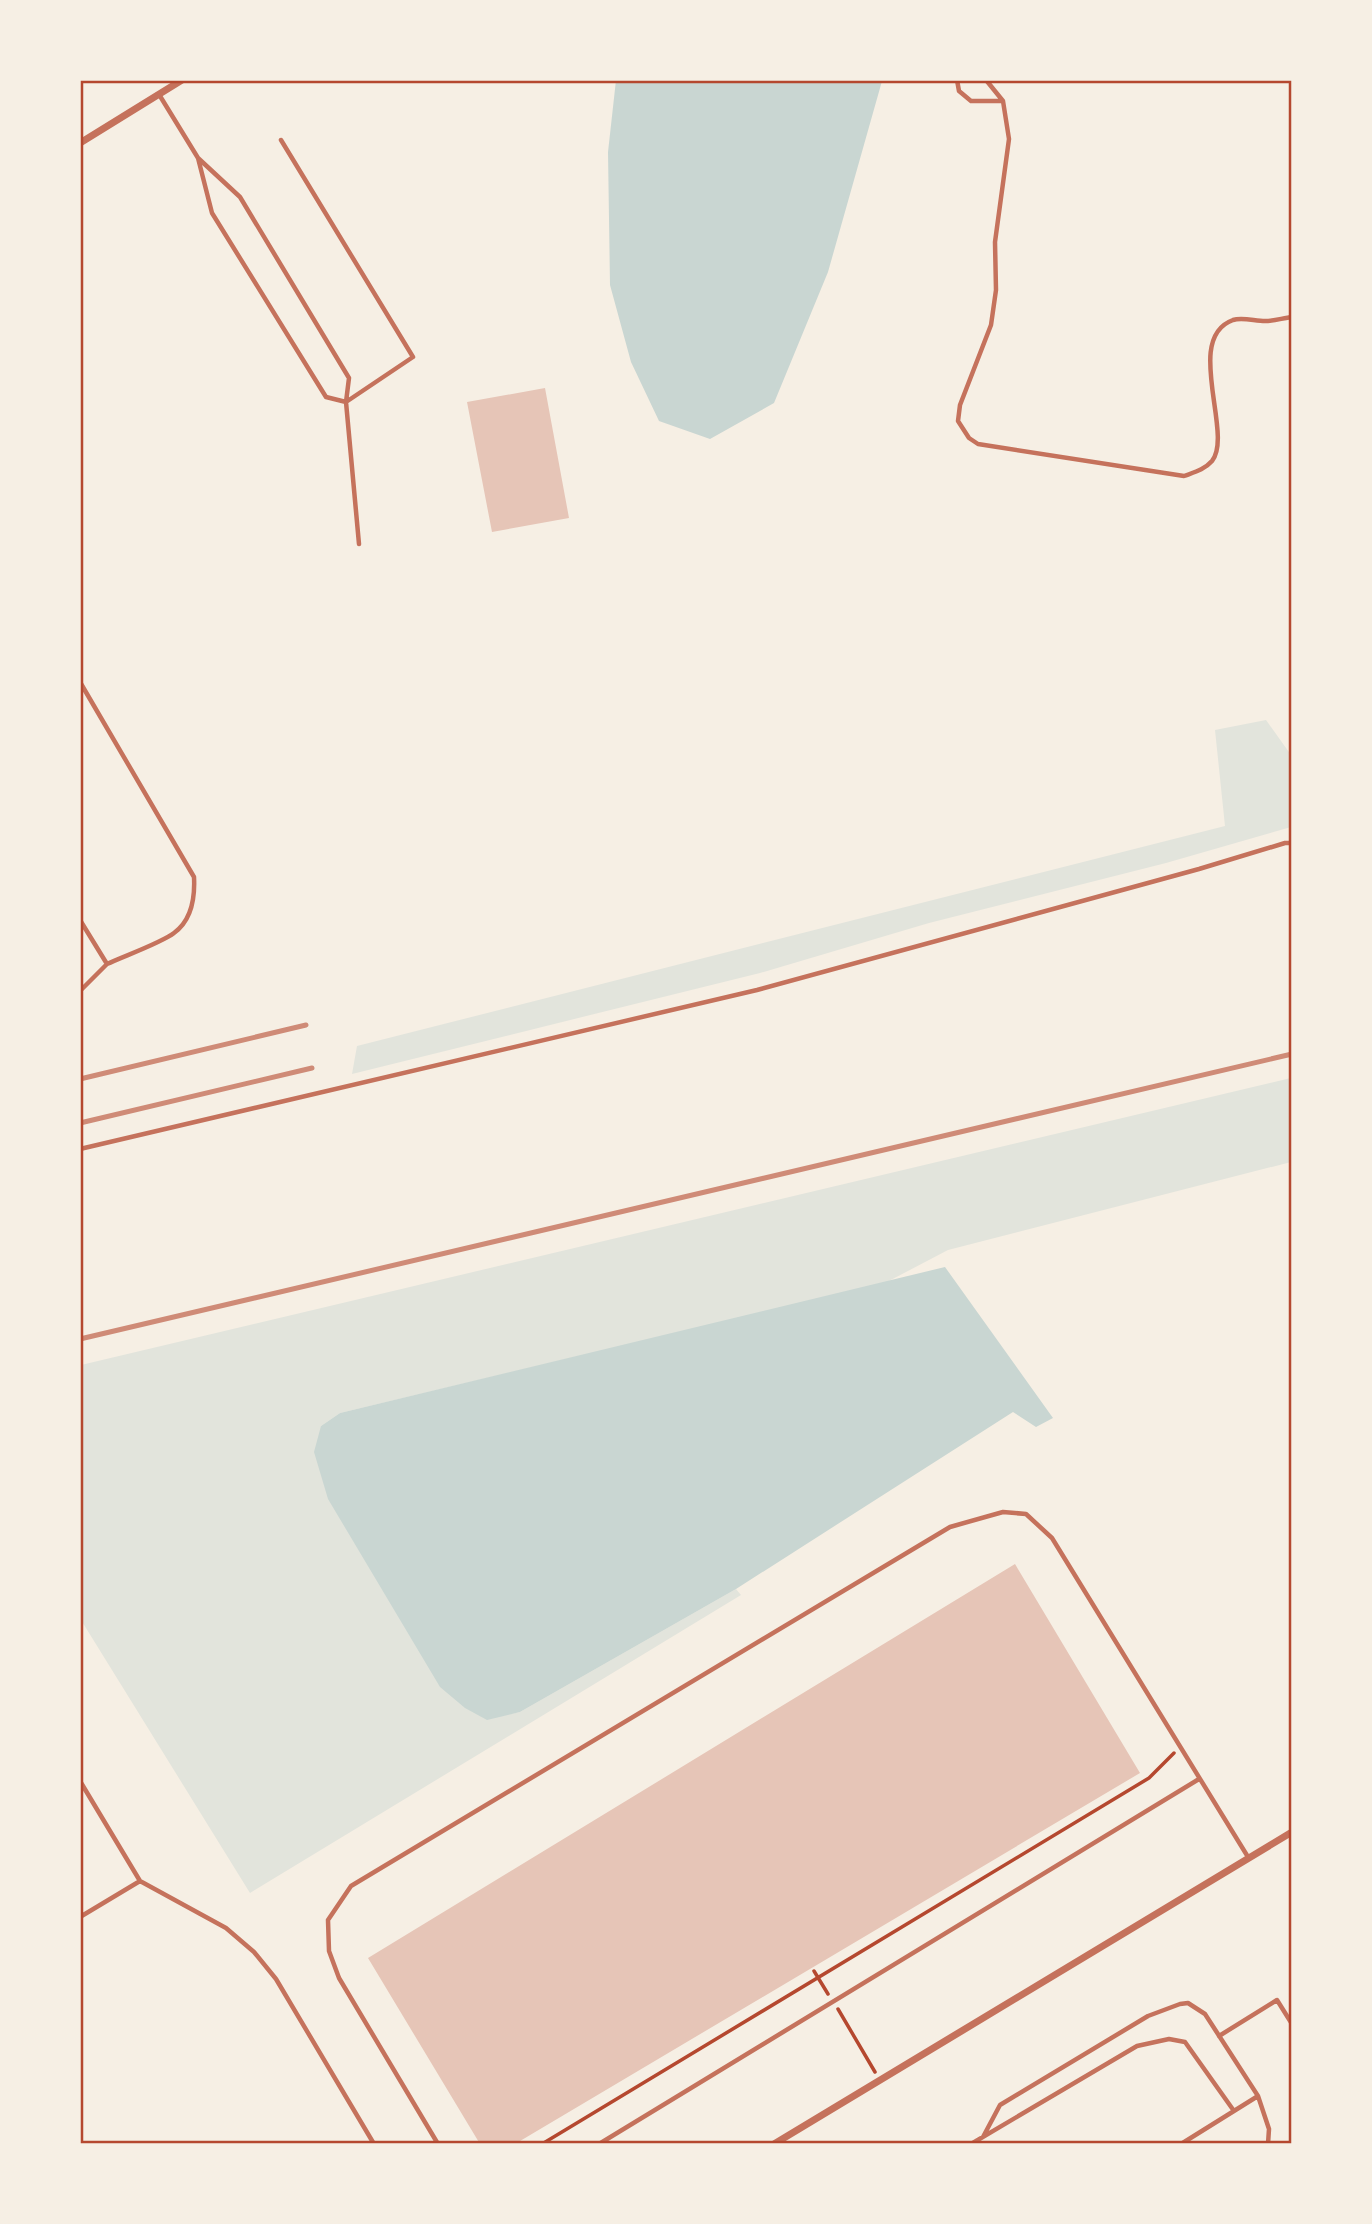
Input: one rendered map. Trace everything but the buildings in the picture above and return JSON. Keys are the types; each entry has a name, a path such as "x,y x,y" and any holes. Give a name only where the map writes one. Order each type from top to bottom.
{"street":[{"path":"80,143 182,80"},
{"path":"774,2144 1292,1832"}],"lane":[{"path":"957,80 959,91 971,101 1003,101"},
{"path":"986,80 1003,101 1009,139 995,242 996,290 991,325 960,405 958,421 969,438 978,444 1184,476 1201,471 1214,459 1217,442 1209,365 1219,328 1234,319 1265,321 1292,317"},
{"path":"160,96 198,158 240,197 349,378 346,402 359,544"},
{"path":"198,158 212,213 219,225 326,397 346,402 413,357 281,140"},
{"path":"80,682 194,877 195,897 188,914 175,933 107,964 80,991"},
{"path":"80,1149 757,990 1289,842"},
{"path":"80,920 107,964"},
{"path":"438,2144 339,1978 332,1960 328,1920 351,1886 950,1527 1003,1513 1026,1514 1052,1538 1248,1857"},
{"path":"599,2144 1200,1779"},
{"path":"80,1781 140,1881 226,1928 254,1952 276,1979 374,2144"},
{"path":"80,1917 140,1881"},
{"path":"1219,2036 1277,2000 1292,2024"},
{"path":"983,2137 1000,2105 1148,2016 1188,2003 1205,2014 1258,2096 1269,2129 1268,2144"},
{"path":"971,2144 1137,2046 1169,2039 1185,2042 1234,2111"},
{"path":"1181,2144 1258,2096"}],"path":[{"path":"542,2144 1149,1778 1180,1747"},
{"path":"814,1971 880,2080"}],"shaded area":[{"path":"616,80 882,81 828,272 774,403 710,439 659,421 631,362 610,285 608,152"},
{"path":"1266,720 1291,755 1291,827 1166,863 929,923 760,973 352,1074 357,1046 1225,826 1215,730"},
{"path":"1291,1078 1291,1162 948,1250 885,1283 340,1413 321,1426 487,1719 520,1712 736,1589 741,1595 250,1893 81,1620 81,1365"},
{"path":"945,1267 1053,1418 1036,1427 1013,1412 736,1589 520,1712 487,1720 465,1708 440,1687 328,1499 314,1452 321,1426 340,1413"}],"railway":[{"path":"80,1079 306,1025"},
{"path":"80,1339 1292,1054"},
{"path":"80,1123 312,1068"}]}
